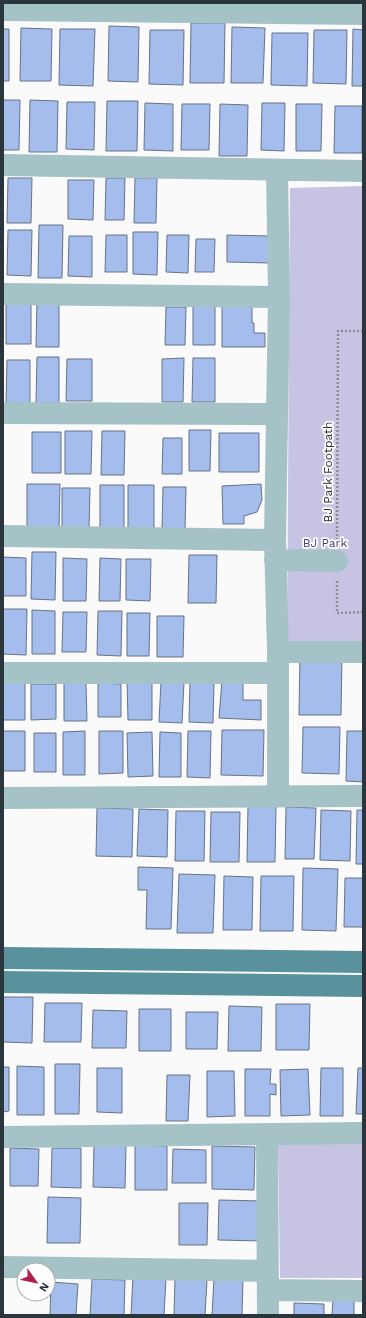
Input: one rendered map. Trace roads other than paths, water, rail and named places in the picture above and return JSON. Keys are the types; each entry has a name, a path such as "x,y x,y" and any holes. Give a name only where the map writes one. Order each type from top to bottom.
{"main road":[{"path":"3,958 363,962"},
{"path":"3,982 363,986"}],"street":[{"path":"3,10 363,14"},
{"path":"3,165 363,171"},
{"path":"277,170 279,297 275,550 278,662 278,795"},
{"path":"3,294 279,297"},
{"path":"3,413 277,414"},
{"path":"3,536 275,550 337,561"},
{"path":"3,673 278,662 363,652"},
{"path":"3,798 278,795 363,796"},
{"path":"3,1137 363,1132"},
{"path":"267,1134 268,1315"},
{"path":"3,1267 268,1280 363,1291"}],"park label":[{"name":"BJ Park","path":"325,543"}]}
